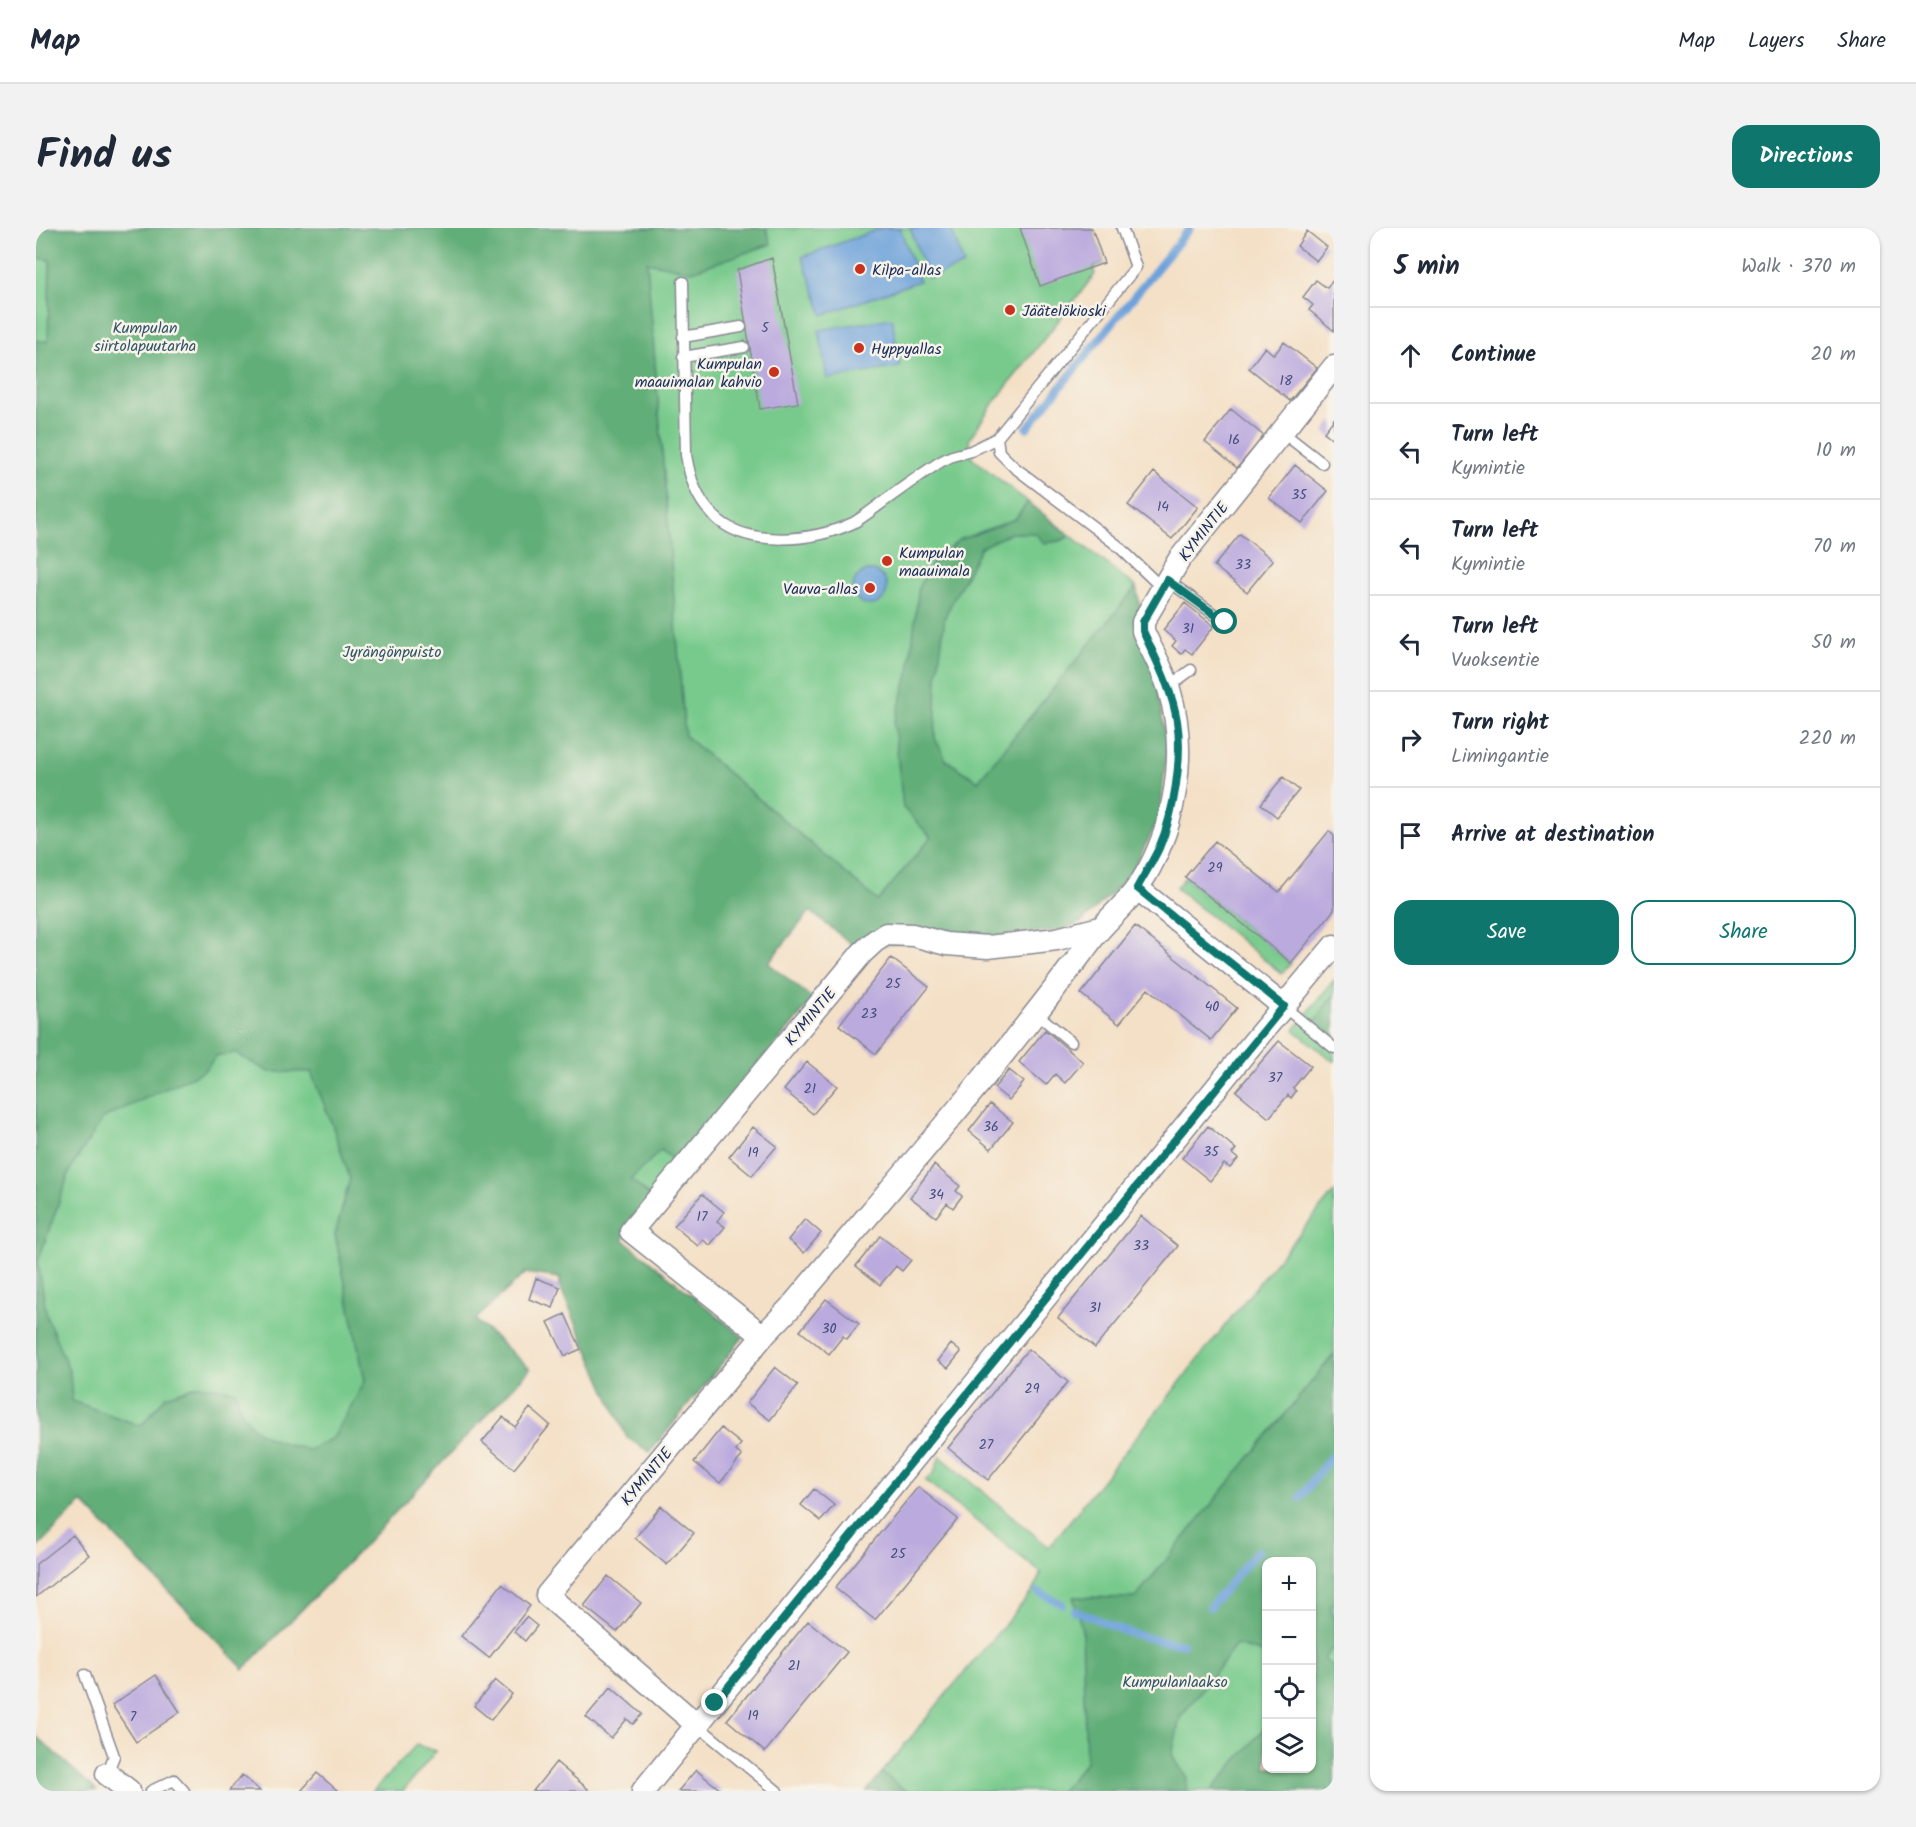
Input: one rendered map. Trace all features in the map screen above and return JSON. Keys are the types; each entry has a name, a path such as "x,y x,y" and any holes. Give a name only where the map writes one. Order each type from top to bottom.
{"street":[{"name":"KYMINTIE","path":"697,1725 547,1595 763,1336 631,1231 862,953 875,941 886,934 898,934 913,935 946,944 988,947 1057,939 1100,928 1137,888 1160,847 1168,821 1176,783 1179,747 1177,722 1168,687 1143,631 1143,622 1179,560 1334,367"},
{"path":"1137,888 1284,1006"},
{"path":"763,1336 790,1308 1037,1014 1100,928"},
{"path":"643,1791 1334,946"},
{"path":"107,1774 129,1791"}],"lane":[{"path":"683,282 683,415 686,455 689,475 703,504 715,518 746,535 765,538 809,537 854,522 939,462 971,451 997,438 1136,267 1122,228"},
{"path":"683,337 741,327"},
{"path":"683,357 744,347"},
{"path":"1282,432 1322,464"},
{"path":"997,438 999,452 1014,467 1117,545 1164,584 1225,622"},
{"path":"1168,687 1191,670"},
{"path":"1284,1006 1334,1048"},
{"path":"1037,1014 1071,1041"},
{"path":"85,1675 114,1756 107,1774"},
{"path":"697,1725 777,1791"},
{"path":"151,1791 174,1780 184,1791"}],"green space":[{"name":"Jyrängönpuisto","path":"36,228 1092,228 1104,263 1093,268 1095,274 989,409 969,440 972,458 1136,587 1156,683 1129,877 810,911 768,963 813,999 625,1227 560,1278 526,1273 475,1319 530,1369 244,1669 82,1502 36,1549"},
{"name":"Jyrängönpuisto","path":"36,228 766,228 771,244 692,271 647,262 685,736 878,901 931,837 903,808 894,724 909,672 919,586 932,564 959,540 1015,519 1028,502 1070,536 1060,541 1044,543 1035,533 1011,533 981,547 945,616 937,679 935,738 946,760 978,781 1136,587 1167,746 1160,817 1129,877 1081,922 1063,930 855,947 810,911 768,963 813,999 704,1132 673,1160 661,1150 631,1179 650,1197 625,1227 624,1240 743,1337 650,1452 627,1438 560,1287 560,1278 525,1273 475,1320 530,1369 244,1669 82,1502 36,1549 36,341 48,341 50,260 36,258","holes":["235,1053 269,1072 311,1072 332,1124 350,1179 335,1235 365,1381 333,1438 309,1450 272,1439 248,1422 240,1408 236,1391 200,1385 166,1396 141,1426 72,1401 70,1373 47,1317 38,1261 71,1168 103,1118 204,1071 216,1056"]},
{"path":"1185,877 1291,963 1282,974 1176,888"},
{"path":"1334,980 1334,1062 1294,1030"},
{"path":"1334,994 1334,1039 1314,1022"},
{"path":"1334,1192 1334,1791 867,1791 1032,1592 1041,1573 925,1480 934,1473 940,1456 1049,1547"},
{"name":"Kumpulanlaakso","path":"1334,1354 1334,1604 1330,1606 1334,1621 1334,1646 1324,1659 1334,1668 1334,1791 1211,1791 1262,1731 1262,1773 1316,1773 1316,1557 1262,1557 1262,1653 1236,1645 1180,1718 1172,1755 1187,1778 1186,1791 1061,1791 1086,1762 1082,1630 1073,1597 1135,1598"},
{"path":"36,1736 97,1791 36,1791"},
{"path":"416,1745 436,1751 403,1791 373,1791"},
{"path":"882,1773 906,1791 867,1791"}],"water":[{"name":"Kilpa-allas","path":"882,228 900,228 919,281 823,315 802,257"},
{"path":"910,228 951,228 964,265 928,278"},
{"name":"Hyppyallas","path":"892,318 900,367 827,379 819,330"},
{"name":"Vauva-allas","path":"870,571 882,576 887,588 882,600 870,605 858,600 853,588 858,576"}],"building":[{"path":"1020,228 1092,228 1104,263 1040,286"},
{"path":"1307,231 1327,247 1316,261 1297,246"},
{"path":"772,258 798,403 760,409 737,270"},
{"path":"1334,279 1334,331 1309,310 1313,305 1303,297 1316,280 1327,288"},
{"path":"1284,342 1317,368 1290,401 1249,368 1265,347 1274,355"},
{"path":"1231,409 1264,436 1237,468 1205,442"},
{"path":"1334,419 1334,440 1324,432"},
{"path":"1295,465 1328,491 1302,523 1269,498"},
{"path":"1154,472 1198,507 1172,539 1128,505"},
{"path":"1240,534 1273,560 1247,592 1214,566"},
{"path":"1185,603 1214,626 1192,654 1185,649 1181,654 1172,646 1176,641 1163,630"},
{"path":"1283,777 1299,790 1277,817 1261,804"},
{"path":"1329,831 1334,836 1334,910 1291,963 1185,877 1215,841 1279,892"},
{"path":"1135,926 1237,1008 1211,1040 1148,989 1119,1024 1081,994"},
{"path":"891,958 929,987 876,1054 839,1025"},
{"path":"1045,1030 1083,1062 1065,1083 1055,1074 1046,1085 1019,1062"},
{"path":"1279,1041 1311,1066 1293,1088 1296,1091 1291,1098 1288,1095 1269,1118 1236,1091"},
{"path":"807,1062 837,1086 813,1114 784,1090"},
{"path":"1009,1070 1024,1082 1009,1100 994,1088"},
{"path":"990,1104 1013,1122 991,1149 969,1131"},
{"path":"1208,1126 1236,1149 1232,1154 1238,1159 1230,1168 1224,1164 1210,1181 1182,1158"},
{"path":"753,1127 777,1146 752,1176 729,1157"},
{"path":"934,1165 960,1186 956,1191 962,1196 953,1208 947,1203 936,1217 910,1197"},
{"path":"702,1194 724,1212 717,1221 725,1227 710,1245 703,1240 698,1246 674,1226"},
{"path":"1141,1216 1178,1246 1095,1348 1058,1318"},
{"path":"805,1219 821,1233 804,1253 788,1240"},
{"path":"880,1236 911,1260 902,1271 896,1266 880,1285 856,1266"},
{"path":"536,1278 560,1287 553,1308 529,1299"},
{"path":"826,1299 859,1324 847,1339 843,1336 829,1354 800,1331"},
{"path":"565,1314 581,1349 565,1356 548,1322"},
{"path":"951,1344 961,1352 948,1368 938,1361"},
{"path":"1028,1349 1068,1382 988,1480 948,1448"},
{"path":"775,1367 798,1385 770,1420 747,1403"},
{"path":"530,1408 550,1425 514,1469 482,1442 503,1417 515,1427"},
{"path":"721,1428 741,1444 736,1451 742,1456 720,1483 694,1462"},
{"path":"918,1487 958,1519 875,1620 835,1588"},
{"path":"814,1489 834,1505 821,1521 801,1505"},
{"path":"661,1506 694,1533 667,1565 635,1538"},
{"path":"73,1535 89,1555 36,1597 36,1564"},
{"path":"608,1576 641,1603 617,1632 584,1606"},
{"path":"502,1584 530,1606 489,1658 461,1636"},
{"path":"526,1617 537,1626 525,1641 514,1632"},
{"path":"808,1621 847,1652 765,1752 727,1720"},
{"path":"156,1675 180,1712 136,1742 112,1705"},
{"path":"495,1680 512,1694 491,1720 474,1706"},
{"path":"611,1687 642,1714 633,1724 627,1719 611,1738 586,1717"},
{"path":"556,1762 588,1789 587,1791 533,1791"},
{"path":"696,1770 722,1791 678,1791"},
{"path":"317,1773 338,1791 301,1791"},
{"path":"242,1775 249,1781 260,1791 229,1791"}],"waterway":[{"path":"1027,428 1190,228"},
{"path":"1300,1498 1334,1452"},
{"path":"1210,1607 1257,1551"},
{"path":"1038,1592 1062,1604"},
{"path":"1074,1611 1134,1634 1183,1644"}],"place":[{"name":"Kilpa-allas","path":"860,269"},
{"name":"Jäätelökioski","path":"1010,310"},
{"name":"Hyppyallas","path":"859,348"},
{"name":"Kumpulan maauimalan kahvio","path":"774,372"},
{"name":"Kumpulan maauimala","path":"887,561"},
{"name":"Vauva-allas","path":"870,588"}],"route":[{"path":"715,1703 1284,1006 1137,888 1160,847 1168,821 1176,783 1179,747 1177,722 1168,687 1143,631 1143,622 1167,580 1225,622"}],"park label":[{"name":"Kumpulan siirtolapuutarha","path":"145,336"}]}
